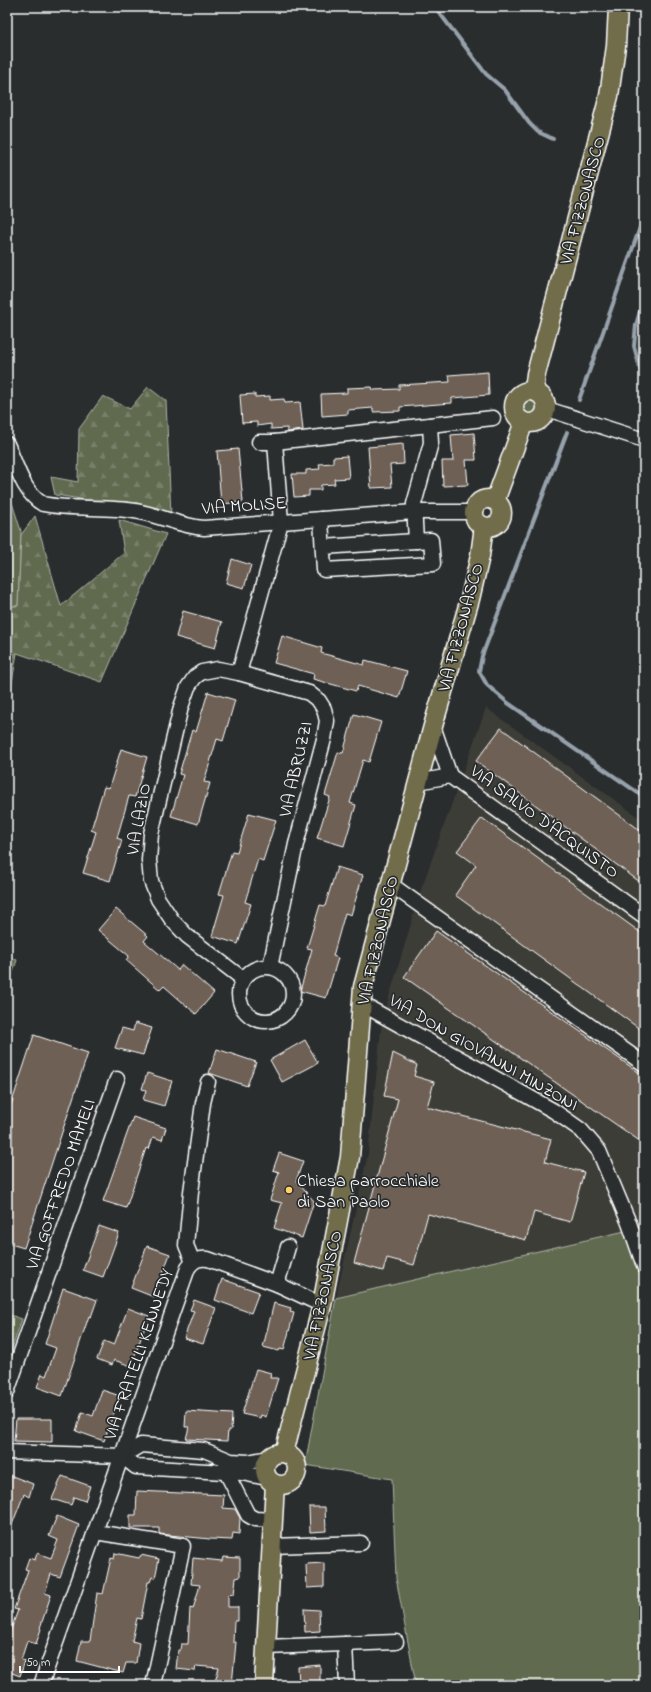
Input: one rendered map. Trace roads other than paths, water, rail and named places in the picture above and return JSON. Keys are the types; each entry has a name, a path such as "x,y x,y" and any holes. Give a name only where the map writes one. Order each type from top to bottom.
{"main road":[{"name":"VIA FIZZONASCO","path":"534,391 536,374 609,96 616,46 618,7"},
{"path":"534,391 539,393 553,411 534,423 524,422 520,420 514,410 515,399 523,392 534,391"},
{"path":"495,501 524,422"},
{"path":"486,499 495,501 501,508 502,516 493,526 479,519 476,507 486,499"},
{"name":"VIA FIZZONASCO","path":"264,1685 274,1520 271,1481 265,1468 276,1456 322,1305 350,1157 360,1006 371,951 433,726 470,599 480,556 479,519"},
{"path":"271,1481 285,1484 290,1482 296,1474 296,1463 288,1455 276,1456"}],"street":[{"path":"553,411 644,440"},
{"path":"259,442 275,442 493,418"},
{"path":"416,541 414,512 416,495 431,444 430,425"},
{"path":"239,673 282,522 275,442"},
{"name":"VIA MOLISE","path":"7,444 28,490 34,499 43,504 122,509 151,514 190,527 204,528 414,512 479,519"},
{"path":"321,519 324,570 433,564 432,540 323,547"},
{"name":"VIA LAZIO","path":"239,673 218,669 202,672 195,677 188,687 181,707 153,826 149,860 151,882 158,899 172,920 187,936 243,979"},
{"name":"VIA ABRUZZI","path":"239,673 309,693 319,701 324,709 327,721 324,739 296,844 270,967"},
{"path":"433,726 450,776"},
{"name":"VIA SALVO D'ACQUISTO","path":"418,782 450,776 644,916"},
{"path":"390,884 644,1064"},
{"path":"260,967 270,967 280,970 288,978 292,987 291,1003 282,1016 272,1020 262,1020 248,1013 239,1000 239,989 243,979 250,971 260,967"},
{"name":"VIA DON GIOVANNI MINZONI","path":"360,1006 371,1009 554,1111 581,1130 599,1151 629,1223 644,1266"},
{"name":"VIA GOFFREDO MAMELI","path":"7,1392 117,1079"},
{"path":"193,1262 186,1245 191,1192 203,1103 208,1082"},
{"path":"277,1284 288,1247"},
{"name":"VIA FRATELLI KENNEDY","path":"41,1685 188,1268 199,1258 208,1258 277,1284 322,1305"},
{"path":"7,1452 122,1456 141,1445 204,1450 231,1461 248,1462 276,1456"},
{"path":"122,1456 136,1467 226,1472 271,1481"},
{"path":"226,1472 248,1515 255,1519 274,1520"},
{"path":"95,1532 183,1546 153,1685"},
{"path":"272,1546 361,1543"},
{"path":"266,1647 396,1642"},
{"path":"345,1644 347,1685"}],"waterway":[{"path":"435,7 486,74 505,90 529,123 538,132 553,139"},
{"path":"579,400 644,216"},
{"path":"644,297 636,325 634,346 644,383"},
{"path":"567,432 482,656 479,671 487,685 508,703 644,797"}],"place":[{"name":"Chiesa parrocchiale di San Paolo","path":"289,1190"}]}
